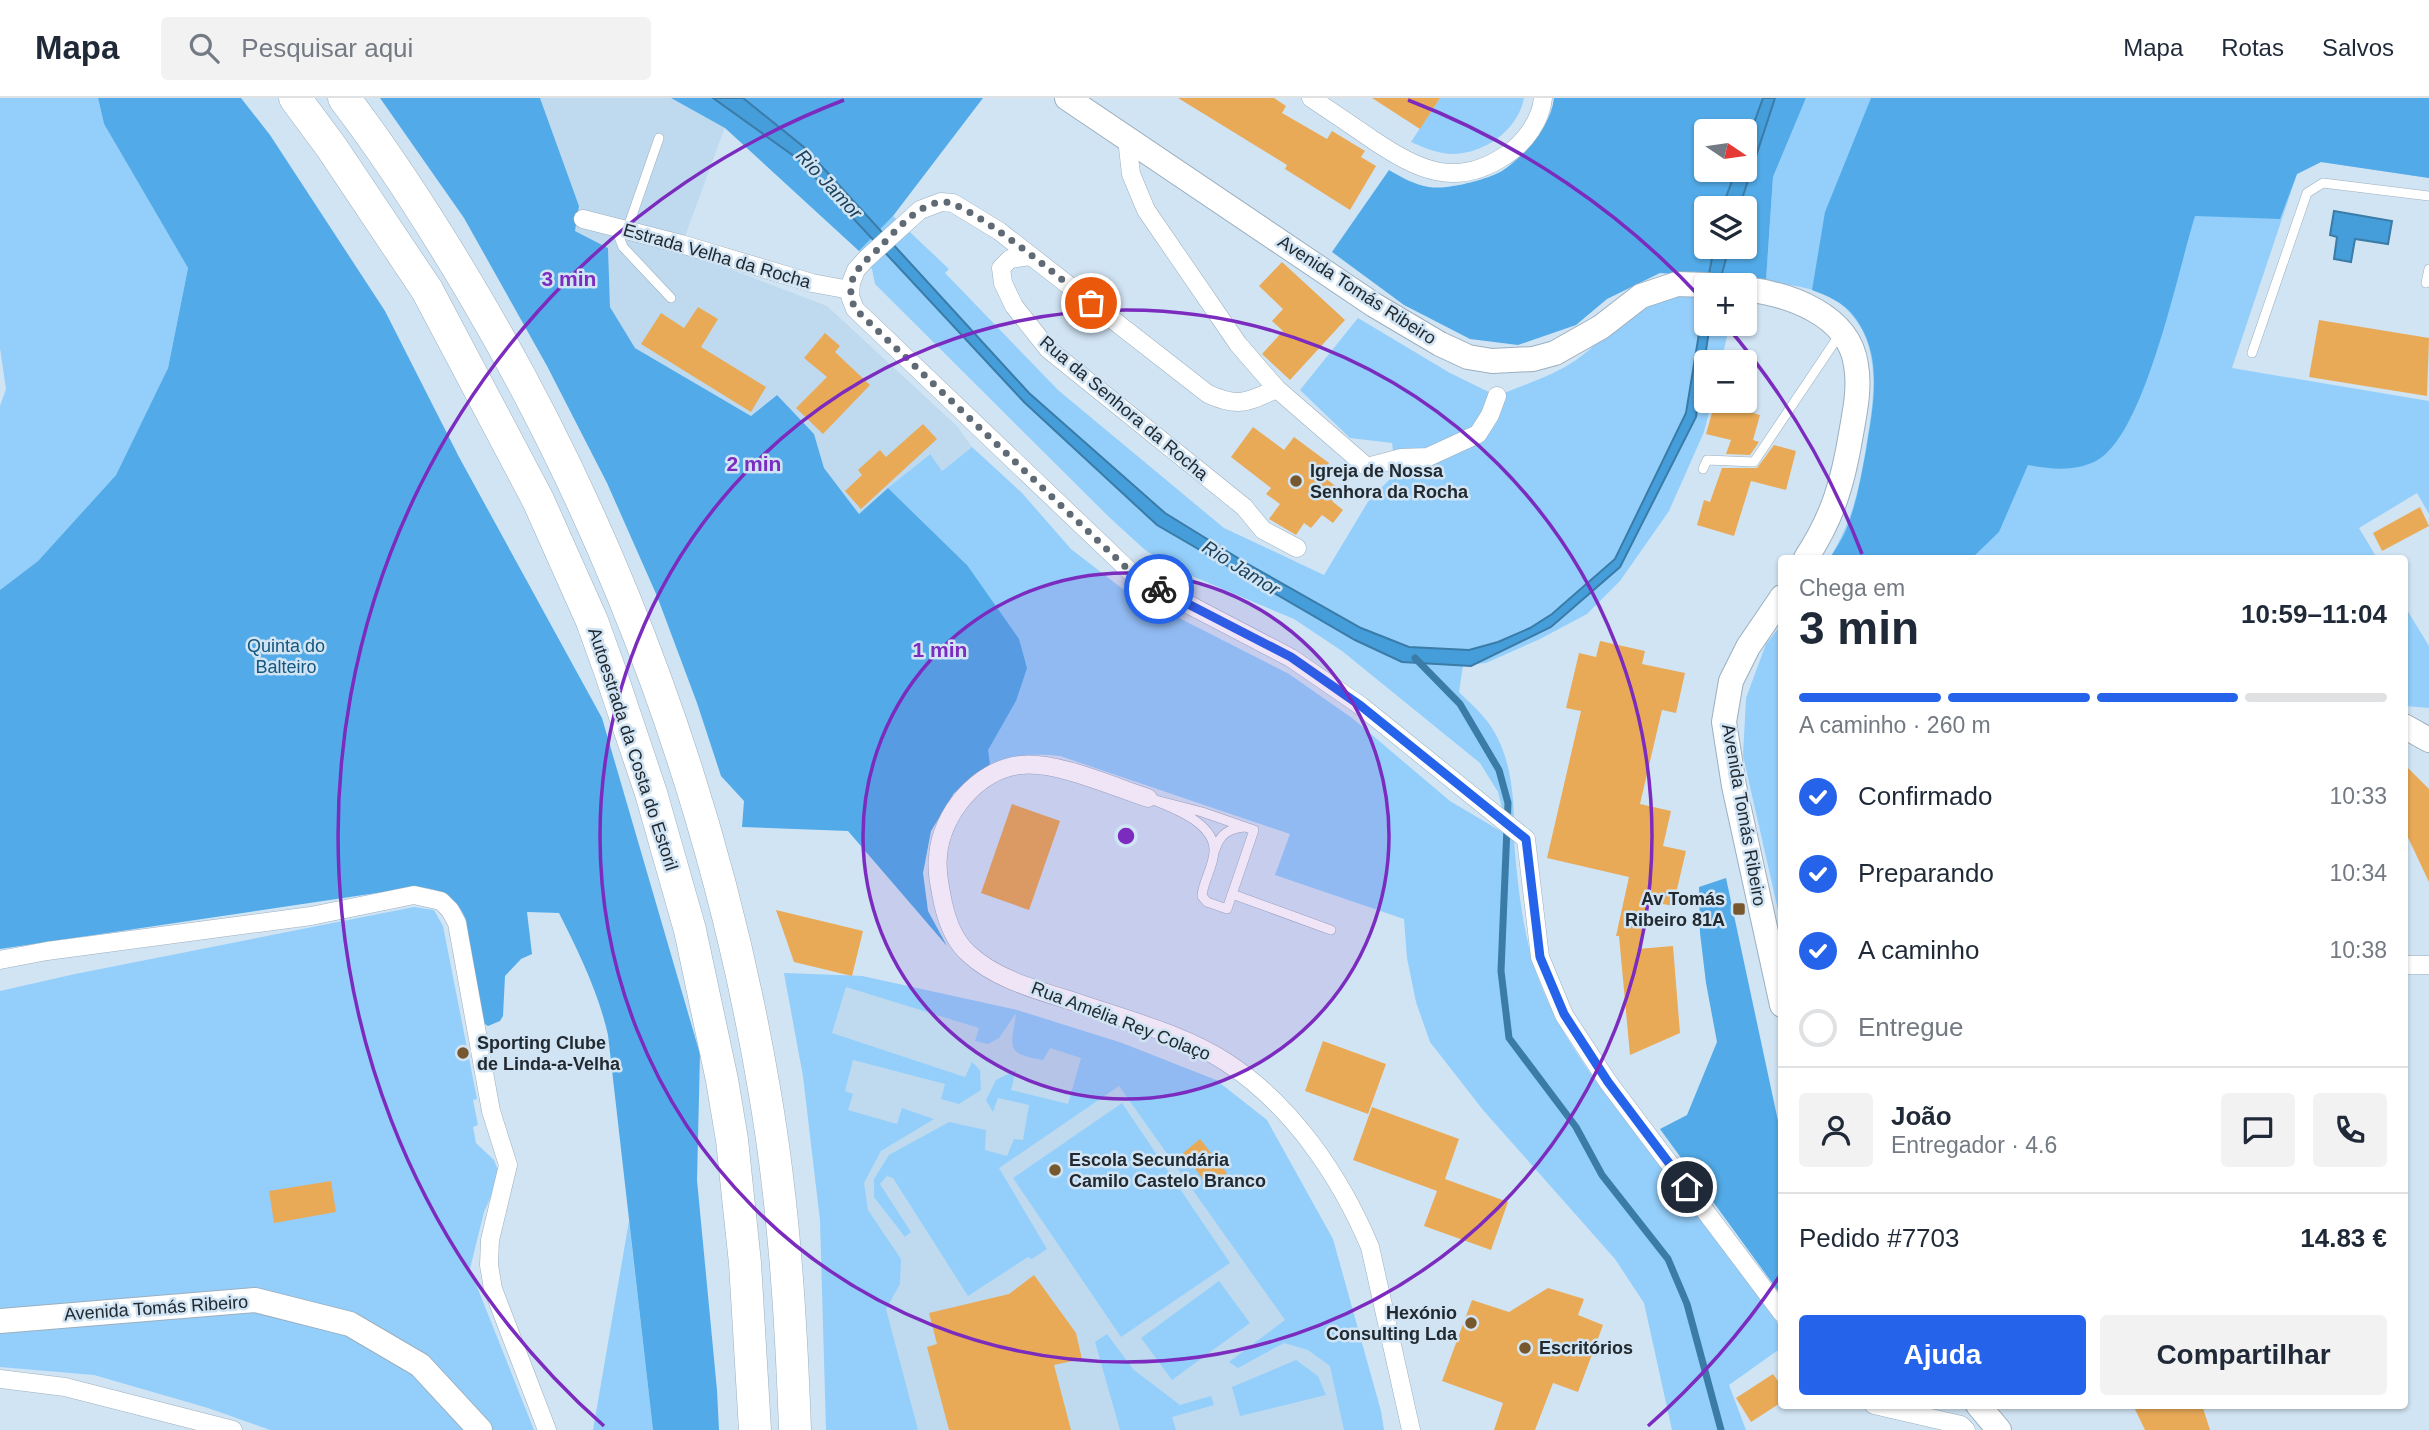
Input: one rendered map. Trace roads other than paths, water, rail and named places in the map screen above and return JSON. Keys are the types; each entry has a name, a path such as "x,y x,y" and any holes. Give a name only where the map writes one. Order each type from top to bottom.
{"highway":[{"name":"Autoestrada da Costa do Estoril","path":"295,98 332,148 427,290 538,500 592,621 611,671 651,793 680,895 722,1080 732,1140 745,1263 755,1430"},
{"path":"344,98 437,232 531,396 622,588 670,719 727,914 747,997 765,1093 775,1159 789,1297 795,1430"}],"street":[{"name":"Avenida Tomás Ribeiro","path":"1067,98 1374,305 1440,344 1468,356 1492,361 1534,359 1555,353 1601,327 1641,296 1661,287 1694,285"},
{"path":"1311,98 1401,158 1423,169 1453,174 1470,172 1496,162 1513,150 1535,124 1543,98"},
{"path":"1128,139 1131,174 1146,210 1238,344 1277,389 1367,467 1401,458 1427,457 1478,434 1490,415 1497,396"},
{"path":"1277,389 1241,402 1227,402 1208,394 999,231 953,203 941,202 920,211 904,224 856,270 850,290 855,309 1136,577 1291,657 1361,706 1526,839 1540,957 1564,1014 1608,1082 1778,1308"},
{"name":"Estrada Velha da Rocha","path":"583,219 812,283 850,290"},
{"name":"Rua da Senhora da Rocha","path":"1030,256 1010,259 1002,268 1003,283 1014,306 1048,349 1244,507 1263,530 1297,548"},
{"path":"1757,291 1773,293 1820,313 1841,333 1856,362 1858,385 1844,476 1825,529 1808,555"},
{"name":"Avenida Tomás Ribeiro","path":"1778,603 1748,647 1731,681 1724,722 1734,786 1778,986"},
{"path":"2408,724 2429,720"},
{"path":"2408,727 2429,740"},
{"name":"Rua Amélia Rey Colaço","path":"1148,798 1061,770 1036,765 1019,765 994,773 975,786 957,805 942,834 937,857 946,916 967,953 989,969 1190,1043 1225,1061 1257,1085 1285,1112 1340,1187 1370,1247 1411,1430"},
{"path":"0,960 47,951 311,916 414,895 441,901 457,923 491,1111 508,1164 490,1240 492,1289 547,1430"},
{"path":"2408,965 2429,965"},
{"name":"Avenida Tomás Ribeiro","path":"0,1321 255,1300 350,1324 420,1365 480,1430"},
{"path":"0,1379 65,1387 233,1430"},
{"path":"1891,1409 1961,1425 1966,1430"},
{"path":"1981,1409 1998,1430"}],"lane":[{"path":"659,138 622,229 623,247 671,298"},
{"path":"2252,353 2307,192 2323,183 2429,196"},
{"path":"2426,283 2429,269"},
{"path":"1703,469 1707,460 1754,462 1841,333"},
{"path":"1148,798 1202,811 1246,827 1254,830 1227,909 1207,902 1202,896 1218,840 1225,832 1246,827"},
{"path":"1148,798 1189,816 1202,826 1215,850"},
{"path":"1232,894 1331,930"}],"water":[{"name":"Rio Jamor","path":"713,98 743,98 805,148 1029,393 1165,513 1246,563 1361,628 1409,647 1469,650 1498,642 1530,628 1552,614 1615,559 1686,413 1694,364 1696,417 1620,567 1551,627 1471,666 1402,662 1355,640 1157,525 1024,402 798,159"},
{"path":"1763,98 1775,98 1757,153 1757,119"},
{"path":"1732,182 1748,182 1743,196 1726,196"},
{"path":"2334,211 2392,221 2388,244 2355,239 2351,262 2334,259 2337,237 2330,235"},
{"path":"1712,259 1726,259 1722,273 1709,273"},
{"path":"1699,336 1708,336 1706,350 1696,350"}],"waterway":[{"path":"1415,658 1460,704 1499,770 1508,803 1501,971 1509,1038 1576,1127 1602,1175 1668,1259 1687,1304 1721,1430"}],"place":[{"name":"Igreja de Nossa Senhora da Rocha","path":"1296,481"},
{"name":"Av Tomás Ribeiro 81A","path":"1739,909"},
{"name":"Sporting Clube de Linda-a-Velha","path":"463,1053"},
{"name":"Escola Secundária Camilo Castelo Branco","path":"1055,1170"},
{"name":"Hexónio Consulting Lda","path":"1471,1323"},
{"name":"Escritórios","path":"1525,1348"}],"park label":[{"name":"Quinta do Balteiro","path":"286,656"}]}
